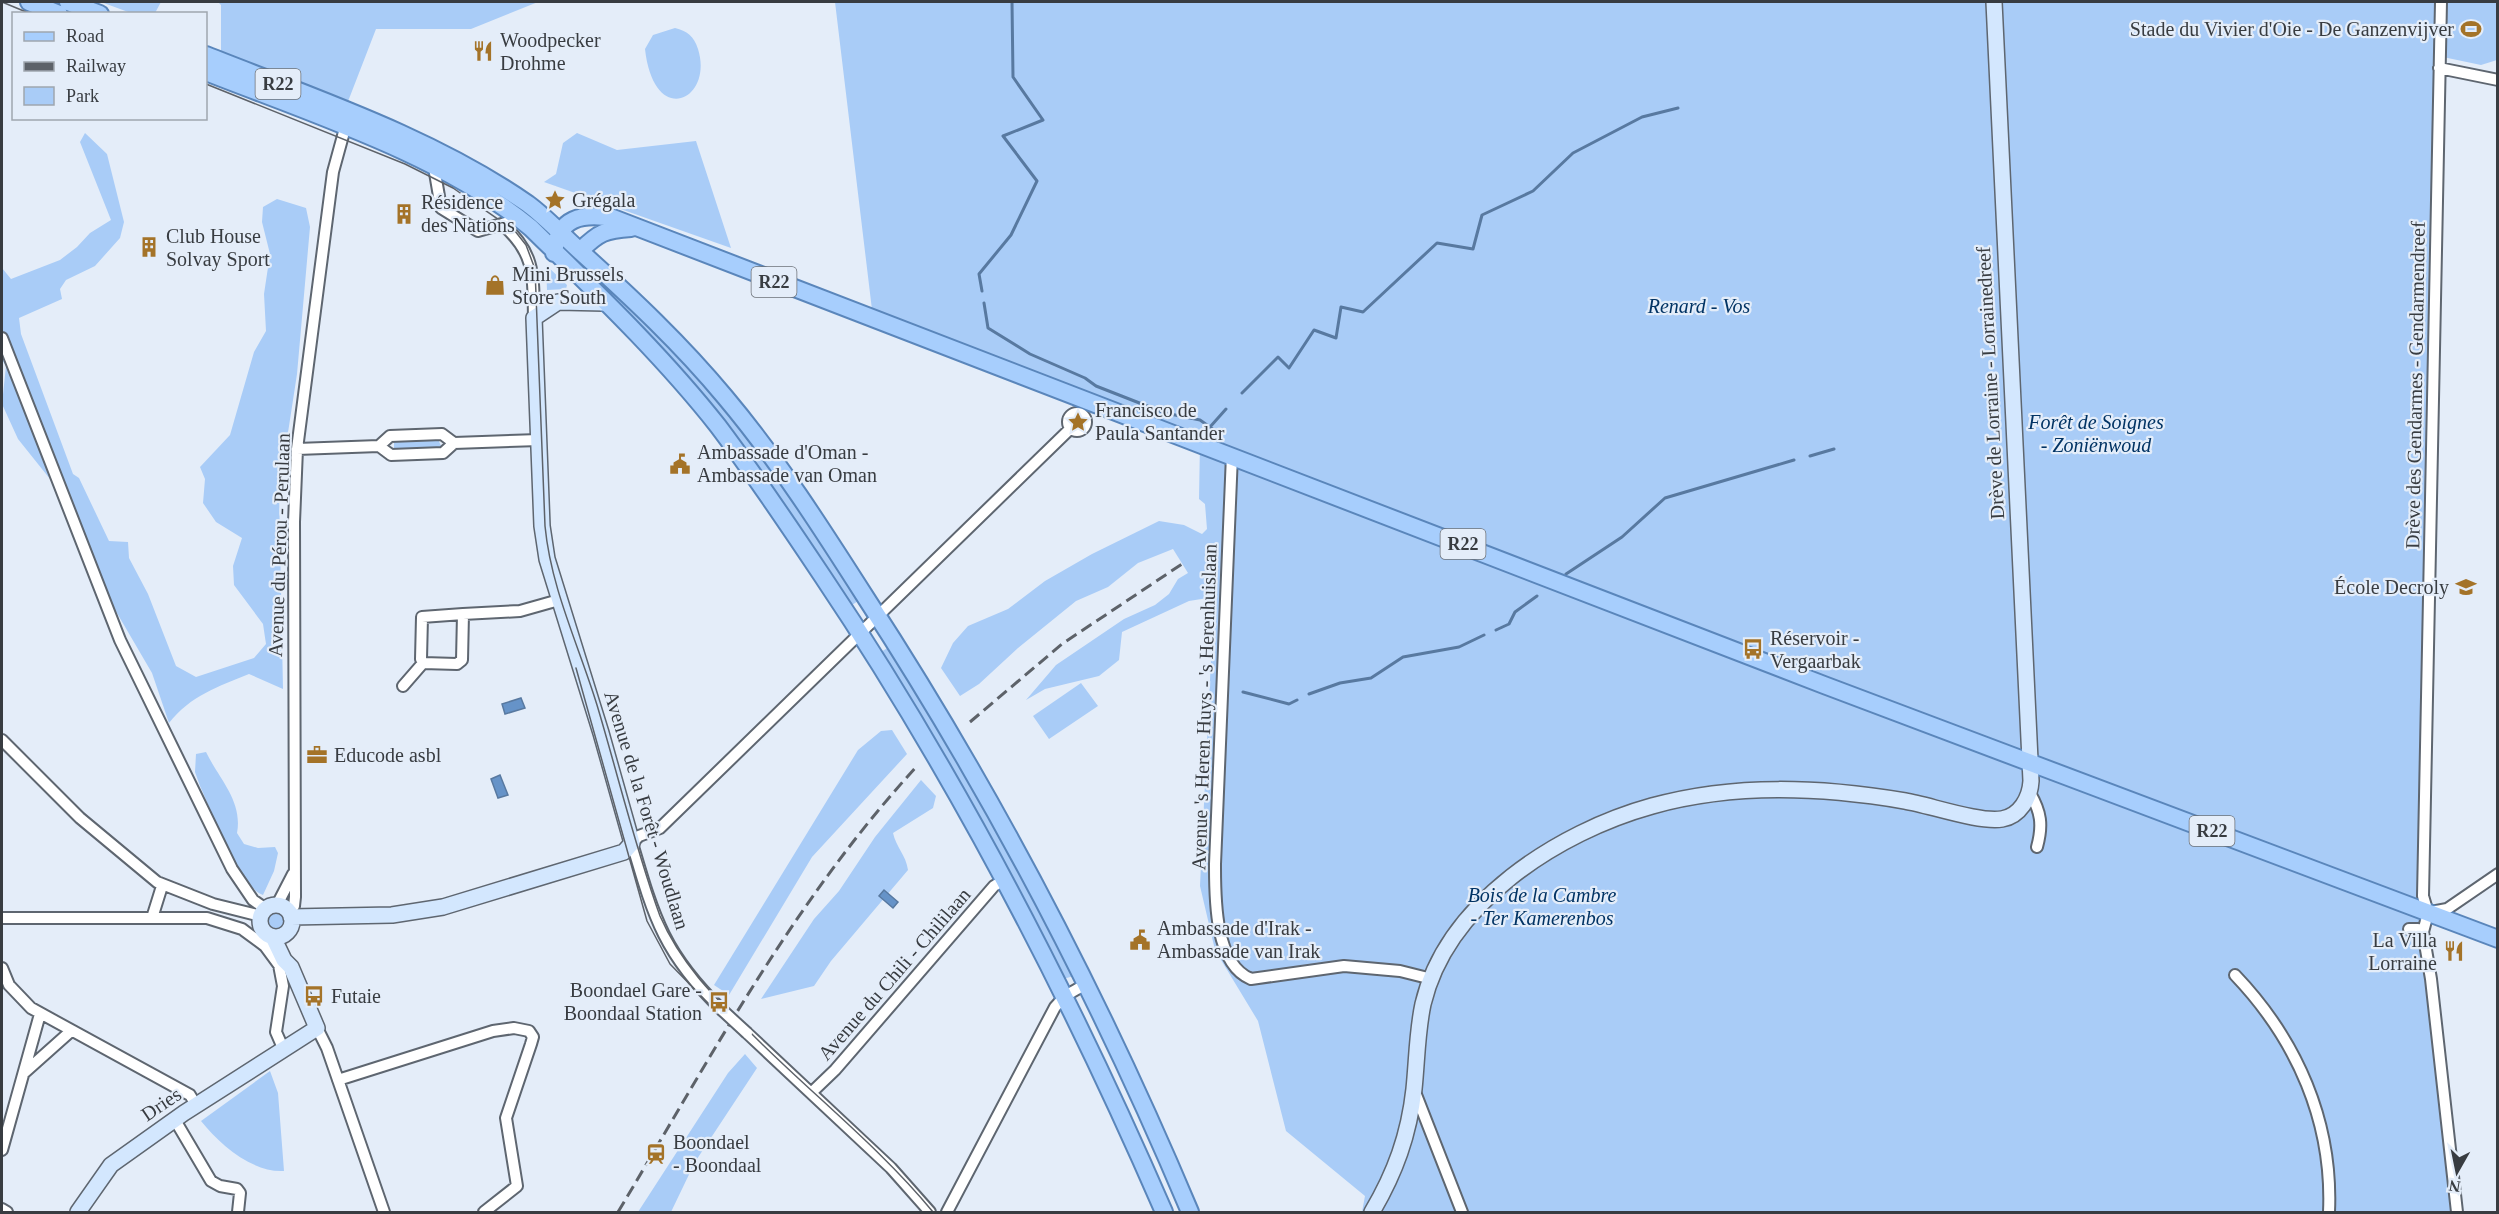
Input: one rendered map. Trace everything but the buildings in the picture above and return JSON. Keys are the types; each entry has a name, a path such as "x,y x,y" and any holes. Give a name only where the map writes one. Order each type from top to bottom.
{"main road":[{"path":"29,2 54,12"},
{"path":"68,2 95,12"},
{"name":"R22","path":"207,55 347,120 434,168 554,253"},
{"name":"R22","path":"207,72 347,120 471,168 528,204 560,232 573,219 596,215 613,218 2028,762 2498,939"},
{"name":"R22","path":"580,251 595,236 607,230 635,228"},
{"path":"1164,1212 1065,996 1006,879 946,772 860,633 789,527 717,426 678,378 554,253 555,238 560,232 644,309 728,401 824,532 878,616 1032,875 1086,984 1190,1212"},
{"path":"554,253 580,251"}],"street":[{"name":"Drève de Lorraine - Lorrainedreef","path":"1994,2 2030,793"},
{"name":"Drève des Gendarmes - Gendarmendreef","path":"2428,913 2423,900 2423,874 2441,2"},
{"path":"2439,65 2498,80"},
{"name":"Avenue du Pérou - Perulaan","path":"277,912 294,906 294,522 297,448 333,172 347,120"},
{"path":"434,168 441,208 478,231 511,222"},
{"name":"Avenue de la Forêt - Woudlaan","path":"511,222 531,262 543,536 559,600 601,733 653,913 665,941 678,962 722,1010 891,1168 930,1212"},
{"path":"534,318 558,302 604,303"},
{"path":"2,338 120,640 232,869 253,900 277,912 292,923 276,940"},
{"path":"2,740 80,818 162,886 213,904 277,912 392,915 443,907 624,852 639,836 660,828 1070,429"},
{"path":"379,446 390,436 400,435 442,434 454,443 539,440"},
{"path":"297,448 379,446 391,455 443,453 454,443"},
{"name":"Avenue 's Heren Huys - 's Herenhuislaan","path":"1232,455 1215,864 1219,929 1230,958 1243,976 1251,979 1344,966 1400,971 1432,980"},
{"path":"423,663 420,650 422,617 520,610 559,600"},
{"path":"423,663 458,664 462,660 463,614"},
{"path":"403,686 423,663"},
{"path":"1372,1212 1401,1154 1414,1089 1423,1004 1432,980 1443,957 1463,927 1486,901 1520,869 1595,826 1652,806 1698,796 1753,790 1817,790 1869,795 1994,820 2005,819 2024,805 2030,793"},
{"path":"2030,793 2040,811 2042,824 2037,847"},
{"name":"Avenue du Pérou - Perulaan","path":"277,912 293,874"},
{"path":"2457,1212 2431,979 2423,932 2428,913 2447,909 2498,874"},
{"name":"Avenue du Chili - Chililaan","path":"811,1093 835,1070 994,886 1006,879"},
{"path":"152,918 162,886"},
{"path":"277,912 262,929 276,940 291,967 338,1080 384,1212"},
{"path":"2,918 207,918 276,940"},
{"path":"2409,928 2423,932"},
{"path":"276,940 283,986 276,1032 283,1048"},
{"path":"2,968 9,985 17,995 40,1014 190,1095 196,1105"},
{"path":"2235,975 2260,1004 2286,1041 2317,1108 2329,1170 2329,1212"},
{"path":"946,1212 1055,1007 1065,996 1086,984"},
{"path":"2,1150 40,1014"},
{"name":"Dries","path":"78,1212 111,1165 174,1119 317,1028"},
{"path":"338,1080 493,1031 523,1028 529,1031 533,1037 506,1118 517,1186 484,1212"},
{"path":"24,1074 71,1030"},
{"path":"1414,1089 1462,1212"},
{"path":"174,1119 212,1181 220,1186 237,1189 240,1193 238,1212"},
{"path":"2,1209 7,1212"}],"green space":[{"path":"101,2 161,2 156,12 128,12"},
{"path":"218,2 538,2 471,29 376,29 347,104 221,52 221,5"},
{"path":"835,2 2439,2 2419,910 2452,1212 1362,1212 1365,1196 1286,1131 1258,1021 1215,950 1200,886 1214,597 1189,601 1122,632 1119,660 1099,676 1045,689 1026,700 1056,665 1124,619 1155,605 1169,594 1178,579 1188,573 1173,549 1138,563 1108,587 1076,601 1018,648 979,684 960,696 941,668 953,643 968,626 1008,609 1045,581 1092,554 1159,521 1184,525 1202,534 1207,529 1205,504 1199,499 1200,443 873,318"},
{"name":"Stade du Vivier d'Oie - De Ganzenvijver","path":"2445,2 2497,2 2497,60 2481,65 2443,57"},
{"path":"675,28 692,37 698,49 701,67 698,82 691,93 681,98 670,98 659,90 651,74 645,49 653,35"},
{"path":"85,133 107,154 124,222 120,238 95,266 66,280 60,289 62,299 19,318 21,334 73,474 79,478 109,541 128,542 129,558 148,594 176,666 196,677 254,658 266,644 263,624 234,585 233,566 242,538 216,522 203,503 205,479 200,467 230,435 254,352 266,331 264,294 270,254 262,222 263,207 277,199 306,208 310,227 297,374 279,491 283,689 249,674 196,699 169,723 152,673 100,584 66,499 18,439 2,404 6,366 2,360 2,268 11,279 60,260 90,233 111,220 80,142"},
{"path":"577,133 617,150 696,141 731,248 544,182 556,174 563,143"},
{"path":"546,265 567,285 566,289 547,290"},
{"path":"599,274 660,331 744,430 861,599 849,607 808,546 591,283"},
{"path":"438,439 441,446 438,450 394,450 394,440"},
{"path":"891,646 1001,830 1074,976 1063,979 879,653"},
{"path":"1081,683 1098,706 1049,739 1033,716"},
{"path":"892,730 907,754 812,857 729,995 714,985 858,750 881,731"},
{"path":"206,752 233,800 237,811 237,833 244,844 258,848 275,847 278,853 274,871 263,895 253,889 235,863 200,786 195,772 196,754"},
{"path":"921,780 936,796 933,808 893,833 908,870 831,961 814,986 761,999 814,919 839,891 875,837"},
{"path":"274,911 282,914 285,922 282,930 274,933 266,930 263,922 266,914"},
{"path":"745,1054 757,1068 695,1162 671,1212 638,1212 728,1073"},
{"path":"270,1071 278,1093 284,1171 261,1167 238,1156 201,1121"}],"shaded area":[{"path":"521,698 525,708 505,714 502,704"},
{"path":"500,775 508,795 498,798 491,779"},
{"path":"884,890 898,902 893,908 879,896"}],"waterway":[{"path":"982,291 979,274 1011,235 1037,181 1003,136 1043,120 1013,77 1012,2"},
{"path":"1242,393 1278,357 1289,368 1314,330 1336,338 1341,307 1363,312 1437,243 1473,249 1482,215 1533,191 1573,153 1642,117 1678,108"},
{"path":"984,303 988,328 1030,354 1085,378 1096,386 1165,413 1200,420 1217,432"},
{"path":"1210,427 1226,409"},
{"path":"1810,456 1834,449"},
{"path":"1566,574 1622,537 1665,498 1794,460"},
{"path":"1496,630 1509,624 1515,612 1537,596"},
{"path":"1309,694 1340,683 1371,678 1403,657 1459,647 1484,635"},
{"path":"1243,692 1289,704 1297,700"}],"tram line":[{"path":"2,2 26,12"},
{"path":"207,84 405,164 453,188 515,231 526,245 535,269 545,526 548,549 559,595 597,705 660,916 680,953 704,984 761,1043 893,1167 933,1212"},
{"path":"576,668 647,921 670,964 708,1003"}],"railway":[{"path":"970,722 1062,644 1182,564"},
{"path":"618,1212 721,1038 793,925 831,870 917,766"}],"place":[{"name":"Stade du Vivier d'Oie - De Ganzenvijver","path":"2471,29"},
{"name":"Woodpecker Drohme","path":"483,51"},
{"name":"Grégala","path":"555,200"},
{"name":"Résidence des Nations","path":"404,214"},
{"name":"Club House Solvay Sport","path":"149,247"},
{"name":"Mini Brussels Store South","path":"495,285"},
{"name":"Francisco de Paula Santander","path":"1078,422"},
{"name":"Ambassade d'Oman - Ambassade van Oman","path":"680,464"},
{"name":"École Decroly","path":"2466,587"},
{"name":"Réservoir - Vergaarbak","path":"1753,649"},
{"name":"Educode asbl","path":"317,755"},
{"name":"Ambassade d'Irak - Ambassade van Irak","path":"1140,940"},
{"name":"La Villa Lorraine","path":"2454,951"},
{"name":"Futaie","path":"314,996"},
{"name":"Boondael Gare - Boondaal Station","path":"719,1002"},
{"name":"Boondael - Boondaal","path":"656,1154"}],"park label":[{"name":"Renard - Vos","path":"1699,306"},
{"name":"Forêt de Soignes - Zoniënwoud","path":"2096,434"},
{"name":"Bois de la Cambre - Ter Kamerenbos","path":"1542,906"}]}
